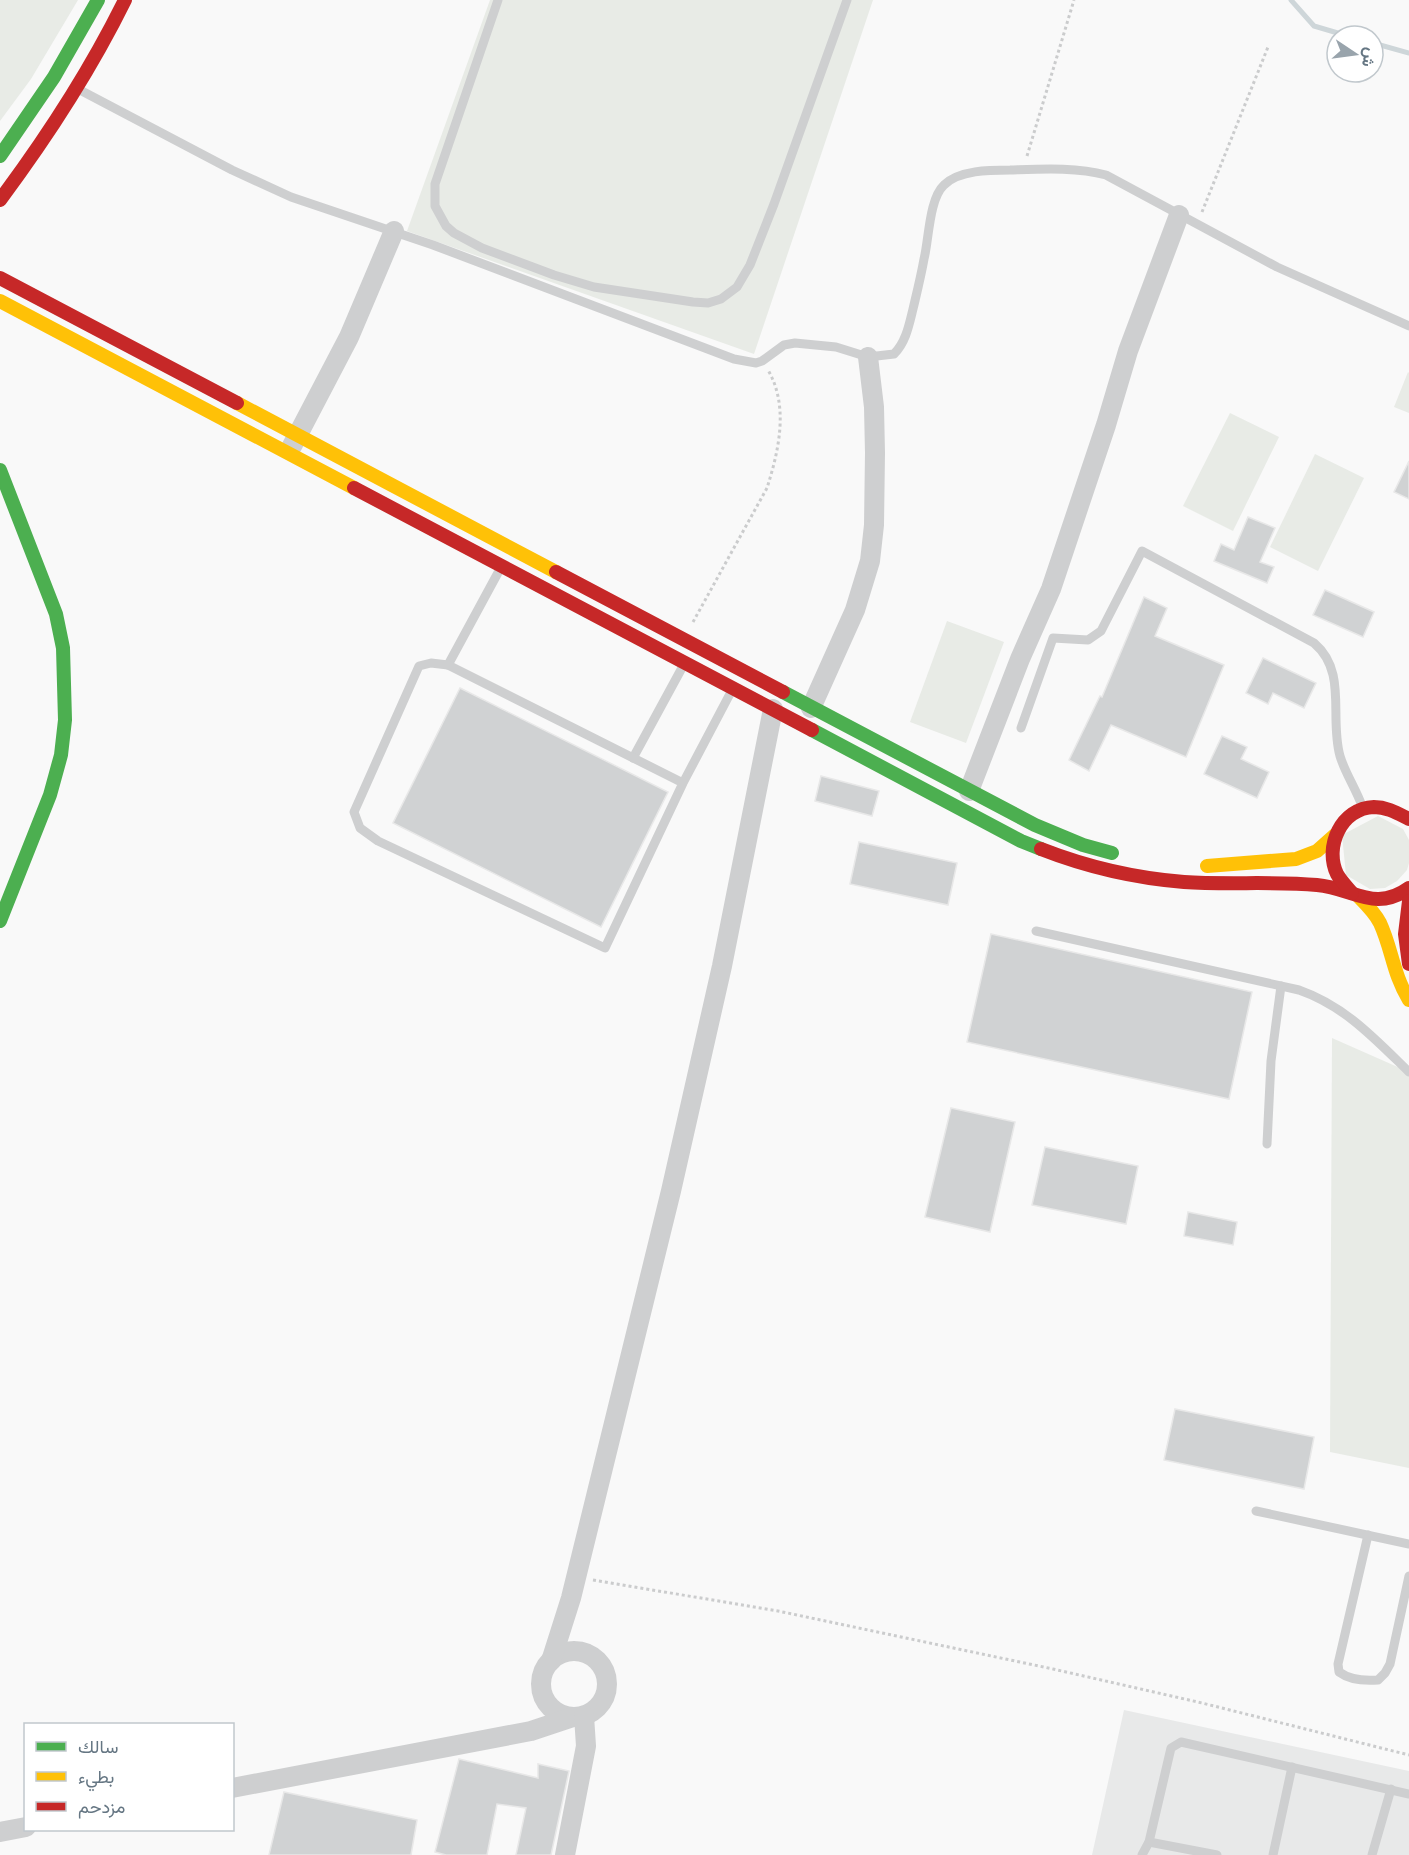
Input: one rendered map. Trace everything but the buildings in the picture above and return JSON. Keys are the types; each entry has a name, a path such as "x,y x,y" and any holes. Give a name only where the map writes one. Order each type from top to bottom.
{"street":[{"path":"0,156 48,87 98,0"},
{"path":"0,200 35,152 76,88 125,0"},
{"path":"969,791 1020,659 1051,589 1106,425 1128,351 1188,219"},
{"path":"288,454 349,337 394,231"},
{"path":"0,278 969,791 1059,836 1126,856"},
{"path":"0,301 773,709 997,830 1037,848 1070,860 1155,879 1185,882 1318,885 1340,888 1371,900 1395,897 1409,888"},
{"path":"811,708 855,610 870,561 874,525 875,453 874,407 868,357"},
{"path":"0,470 56,614 63,648 65,720 61,755 50,795 0,921"},
{"path":"531,1731 540,1712 541,1680 544,1670 551,1660 571,1598 641,1320 722,966 773,709"},
{"path":"1191,866 1219,866 1296,859 1317,851 1335,835 1346,819 1363,809 1376,806 1401,812 1409,819"},
{"path":"1335,835 1331,847 1333,867 1342,884 1368,905 1381,924 1396,980 1409,1000"},
{"path":"1409,901 1406,934 1409,964"},
{"path":"570,1651 568,1628 571,1598"},
{"path":"234,1788 531,1731 594,1711 606,1694 605,1672 599,1663 591,1656 570,1651 551,1660"},
{"path":"542,1691 552,1710 562,1715 578,1717"},
{"path":"565,1855 586,1746 578,1717"},
{"path":"0,1832 24,1827"}],"lane":[{"path":"498,0 435,184 435,206 446,226 454,233 482,248 574,282 614,291 678,301 708,303 732,292 750,265 847,0"},
{"path":"76,88 232,170 283,194 394,231 605,308 734,359 750,363 762,361 784,345 795,344 836,348 868,357 894,354 905,337 925,258 934,203 939,191 945,184 963,175 1001,170 1091,171 1106,175 1277,267 1409,326"},
{"path":"448,665 510,548"},
{"path":"1021,728 1053,639 1059,637 1088,640 1101,631 1142,551 1314,643 1322,650 1334,673 1336,728 1340,755 1363,809"},
{"path":"633,758 685,663 689,642"},
{"path":"682,783 448,665 431,663 419,666 354,812 360,828 378,841 605,948 682,783 741,671"},
{"path":"1036,931 1321,997 1357,1022 1409,1072"},
{"path":"1267,1144 1270,1061 1281,986"},
{"path":"1256,1511 1409,1544"},
{"path":"1368,1535 1338,1664 1339,1672 1367,1681 1378,1680 1385,1673 1390,1664 1409,1576"},
{"path":"1142,1855 1149,1842 1171,1748 1174,1744 1181,1742 1409,1794"},
{"path":"1273,1855 1293,1767"},
{"path":"1372,1855 1391,1789"},
{"path":"1149,1842 1217,1855"}],"path":[{"path":"1023,169 1074,0"},
{"path":"1188,219 1269,47"},
{"path":"689,642 767,488 774,468 781,428 779,394 774,380 762,361"},
{"path":"576,1577 778,1611 1053,1669 1202,1703 1409,1755"}],"shaded area":[{"path":"0,0 78,0 31,79 0,121"},
{"path":"490,0 873,0 754,354 407,231"},
{"path":"1409,373 1409,413 1394,407"},
{"path":"1230,413 1279,437 1233,531 1183,506"},
{"path":"1315,454 1364,478 1318,571 1270,547"},
{"path":"947,621 1004,642 966,743 910,722"},
{"path":"1378,816 1403,829 1409,840 1409,863 1407,870 1397,881 1385,888 1370,889 1346,875 1342,835"},
{"path":"1332,1038 1409,1072 1409,1468 1330,1452"},
{"path":"1124,1710 1409,1771 1409,1855 1092,1855"}],"waterway":[{"path":"1291,0 1314,26 1325,29"},
{"path":"1385,46 1409,53"}],"traffic: fast":[{"path":"0,156 54,77 98,0"},
{"path":"0,470 56,614 63,648 65,720 61,755 50,795 0,921"},
{"path":"783,692 1035,825 1083,845 1112,853"},
{"path":"812,730 1021,841 1041,849"}],"traffic: slow":[{"path":"0,301 354,488"},
{"path":"237,403 556,572"},
{"path":"1207,866 1296,859 1317,851 1335,835"},
{"path":"1359,897 1380,923 1399,981 1409,1000"}],"traffic: jam":[{"path":"0,200 67,103 125,0"},
{"path":"0,278 237,403"},
{"path":"354,488 812,730"},
{"path":"556,572 783,692"},
{"path":"1352,893 1337,874 1334,863 1334,841 1344,822 1352,814 1374,807 1388,809 1409,819"},
{"path":"1041,849 1111,871 1165,880 1201,883 1317,885 1374,899 1397,895 1409,888"},
{"path":"1409,901 1405,934 1409,964"}]}
